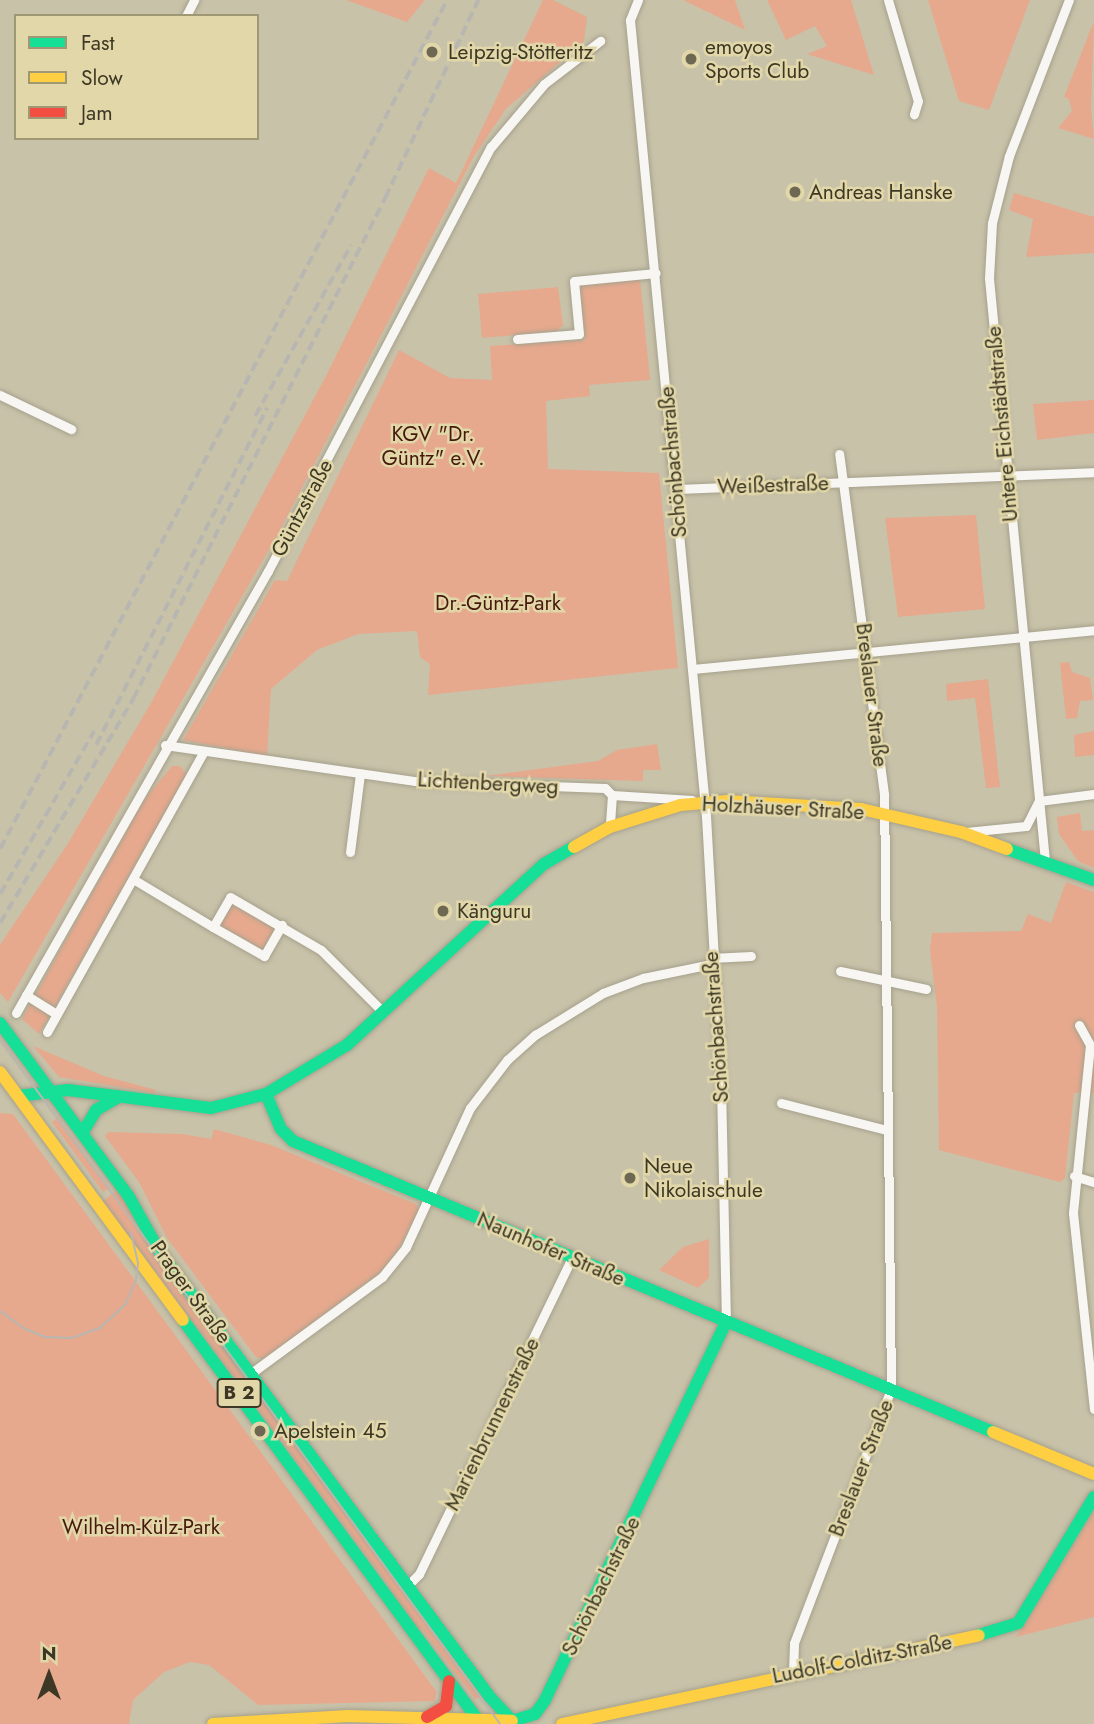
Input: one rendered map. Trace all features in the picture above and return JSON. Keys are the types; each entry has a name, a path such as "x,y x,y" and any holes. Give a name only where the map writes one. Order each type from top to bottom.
{"main road":[{"name":"Holzhäuser Straße","path":"266,1094 347,1045 514,887 560,853 610,827 705,801 861,809 961,832 1094,880"},
{"name":"Prager Straße","path":"0,1023 129,1197 160,1252 407,1586 514,1722"},
{"name":"Prager Straße","path":"0,1072 480,1722"},
{"path":"18,1096 51,1091 211,1108 266,1094"},
{"name":"Naunhofer Straße","path":"266,1094 281,1129 293,1142 726,1324 1094,1474"},
{"path":"83,1132 96,1110 117,1098"},
{"name":"Schönbachstraße","path":"514,1722 535,1714 545,1700 726,1324"},
{"name":"Ludolf-Colditz-Straße","path":"562,1724 1009,1629 1018,1623 1094,1497"},
{"path":"419,1722 446,1706 449,1681"},
{"path":"213,1724 315,1717 419,1722 514,1722"}],"street":[{"name":"Schönbachstraße","path":"638,0 630,16 705,801 711,961 722,1107 726,1324"},
{"path":"888,0 918,101 915,114"},
{"name":"Untere Eichstädtstraße","path":"1045,861 989,278 992,223 1009,156 1069,0"},
{"name":"Güntzstraße","path":"16,1013 165,745 268,571 491,147 544,84 600,41"},
{"path":"517,339 579,334 574,281 656,273"},
{"path":"0,395 71,429"},
{"name":"Breslauer Straße","path":"793,1673 794,1643 891,1390 884,815 867,652 839,454"},
{"name":"Weißestraße","path":"676,489 1094,472"},
{"path":"692,669 1094,630"},
{"name":"Lichtenbergweg","path":"165,745 415,781 605,788 611,795 705,801"},
{"path":"47,1032 204,751"},
{"path":"350,852 360,774"},
{"path":"961,832 1026,826 1039,801 1094,794"},
{"path":"610,827 611,795"},
{"path":"133,879 264,956 282,925"},
{"path":"213,927 230,897 321,950 383,1012"},
{"path":"250,1374 382,1277 406,1247 470,1108 508,1060 535,1035 603,993 643,978 711,961 751,956"},
{"path":"840,971 926,989"},
{"path":"26,995 57,1014"},
{"path":"1079,1025 1090,1045 1074,1176 1073,1213 1094,1409"},
{"path":"781,1103 887,1130"},
{"path":"1074,1176 1094,1182"},
{"name":"Marienbrunnenstraße","path":"407,1586 419,1574 571,1259"}],"green space":[{"path":"346,0 425,0 407,22"},
{"path":"543,0 553,0 587,17 584,41 506,109 474,156 278,534 8,1002 0,993 0,945 67,845 151,703 327,374 429,168 456,183"},
{"path":"683,0 735,0 745,30"},
{"path":"767,0 851,0 874,75 807,54 827,46 815,26 786,40"},
{"path":"928,0 1030,0 989,110 959,101"},
{"path":"1094,21 1091,109 1094,139 1058,128 1072,111 1069,99 1064,97"},
{"path":"1014,193 1094,217 1094,253 1026,257 1033,219 1009,210"},
{"path":"640,278 650,380 589,385 590,396 546,401 548,469 659,473 678,668 428,695 430,664 420,657 417,631 358,634 317,650 271,689 267,756 183,740 275,580 287,581 399,350 450,378 492,380 490,346 585,340 579,283"},
{"path":"558,287 563,325 557,331 482,338 478,294"},
{"path":"1094,400 1094,433 1037,440 1033,404"},
{"path":"976,515 985,609 898,617 885,518"},
{"path":"1069,662 1072,672 1090,678 1093,700 1080,701 1077,718 1066,719 1060,663"},
{"path":"988,679 1000,787 986,788 975,698 947,701 946,684"},
{"path":"1094,731 1094,755 1075,757 1074,735"},
{"path":"657,744 661,770 643,770 643,781 486,776 598,761 617,750"},
{"path":"172,766 180,766 187,775 39,1034 22,1019 143,801"},
{"path":"1080,813 1082,831 1094,830 1094,868 1078,861 1059,834 1057,817"},
{"path":"1066,882 1094,892 1094,1093 1074,1093 1065,1178 1060,1182 939,1150 937,1007 930,951 932,933 1021,931 1028,914 1051,923"},
{"path":"231,901 277,927 263,952 218,926"},
{"path":"33,1046 104,1076 156,1090 155,1093 59,1077"},
{"name":"Wilhelm-Külz-Park","path":"0,1113 13,1114 436,1691 435,1701 258,1705 209,1665 190,1662 164,1672 133,1700 129,1724 0,1724"},
{"path":"58,1117 110,1188 103,1192 52,1122"},
{"path":"214,1129 271,1145 416,1204 419,1211 390,1265 264,1359 256,1357 167,1238 139,1182 105,1136 108,1132 182,1134 211,1139"},
{"path":"118,1189 483,1696 475,1699 421,1628 417,1631 385,1580 103,1201"},
{"path":"709,1239 709,1278 698,1288 659,1270 683,1247"},
{"path":"1094,1511 1094,1617 1016,1637"}],"tram line":[{"path":"0,1040 500,1724"},
{"path":"0,1311 23,1328 45,1337 72,1338 100,1328 125,1305 136,1280 138,1263 131,1232"}],"railway":[{"path":"0,849 447,0"},
{"path":"0,923 133,699 385,198 478,0"},
{"path":"255,416 351,245"},
{"path":"96,745 267,408"},
{"path":"0,894 94,731"}],"traffic: fast":[{"path":"18,1096 68,1090 211,1108 266,1094 347,1045 544,864 574,847"},
{"path":"1007,849 1094,880"},
{"path":"0,1023 129,1197 160,1252 490,1697 515,1724"},
{"path":"266,1094 281,1129 293,1141 993,1432"},
{"path":"83,1132 96,1110 117,1098"},
{"path":"183,1320 481,1724"},
{"path":"512,1721 535,1714 545,1700 726,1323"},
{"path":"979,1635 1018,1623 1094,1497"}],"traffic: slow":[{"path":"574,847 610,827 680,805 727,801 861,809 961,832 1007,849"},
{"path":"0,1072 183,1320"},
{"path":"993,1432 1094,1474"},
{"path":"562,1724 979,1635"},
{"path":"213,1724 348,1716 512,1721"}],"traffic: jam":[{"path":"427,1717 446,1706 449,1681"}],"place":[{"name":"Leipzig-Stötteritz","path":"432,52"},
{"name":"emoyos Sports Club","path":"691,59"},
{"name":"Andreas Hanske","path":"795,192"},
{"name":"Känguru","path":"443,911"},
{"name":"Neue Nikolaischule","path":"630,1178"},
{"name":"Apelstein 45","path":"260,1431"}],"park label":[{"name":"KGV \"Dr. Güntz\" e.V.","path":"433,446"},
{"name":"Dr.-Güntz-Park","path":"498,603"}]}
